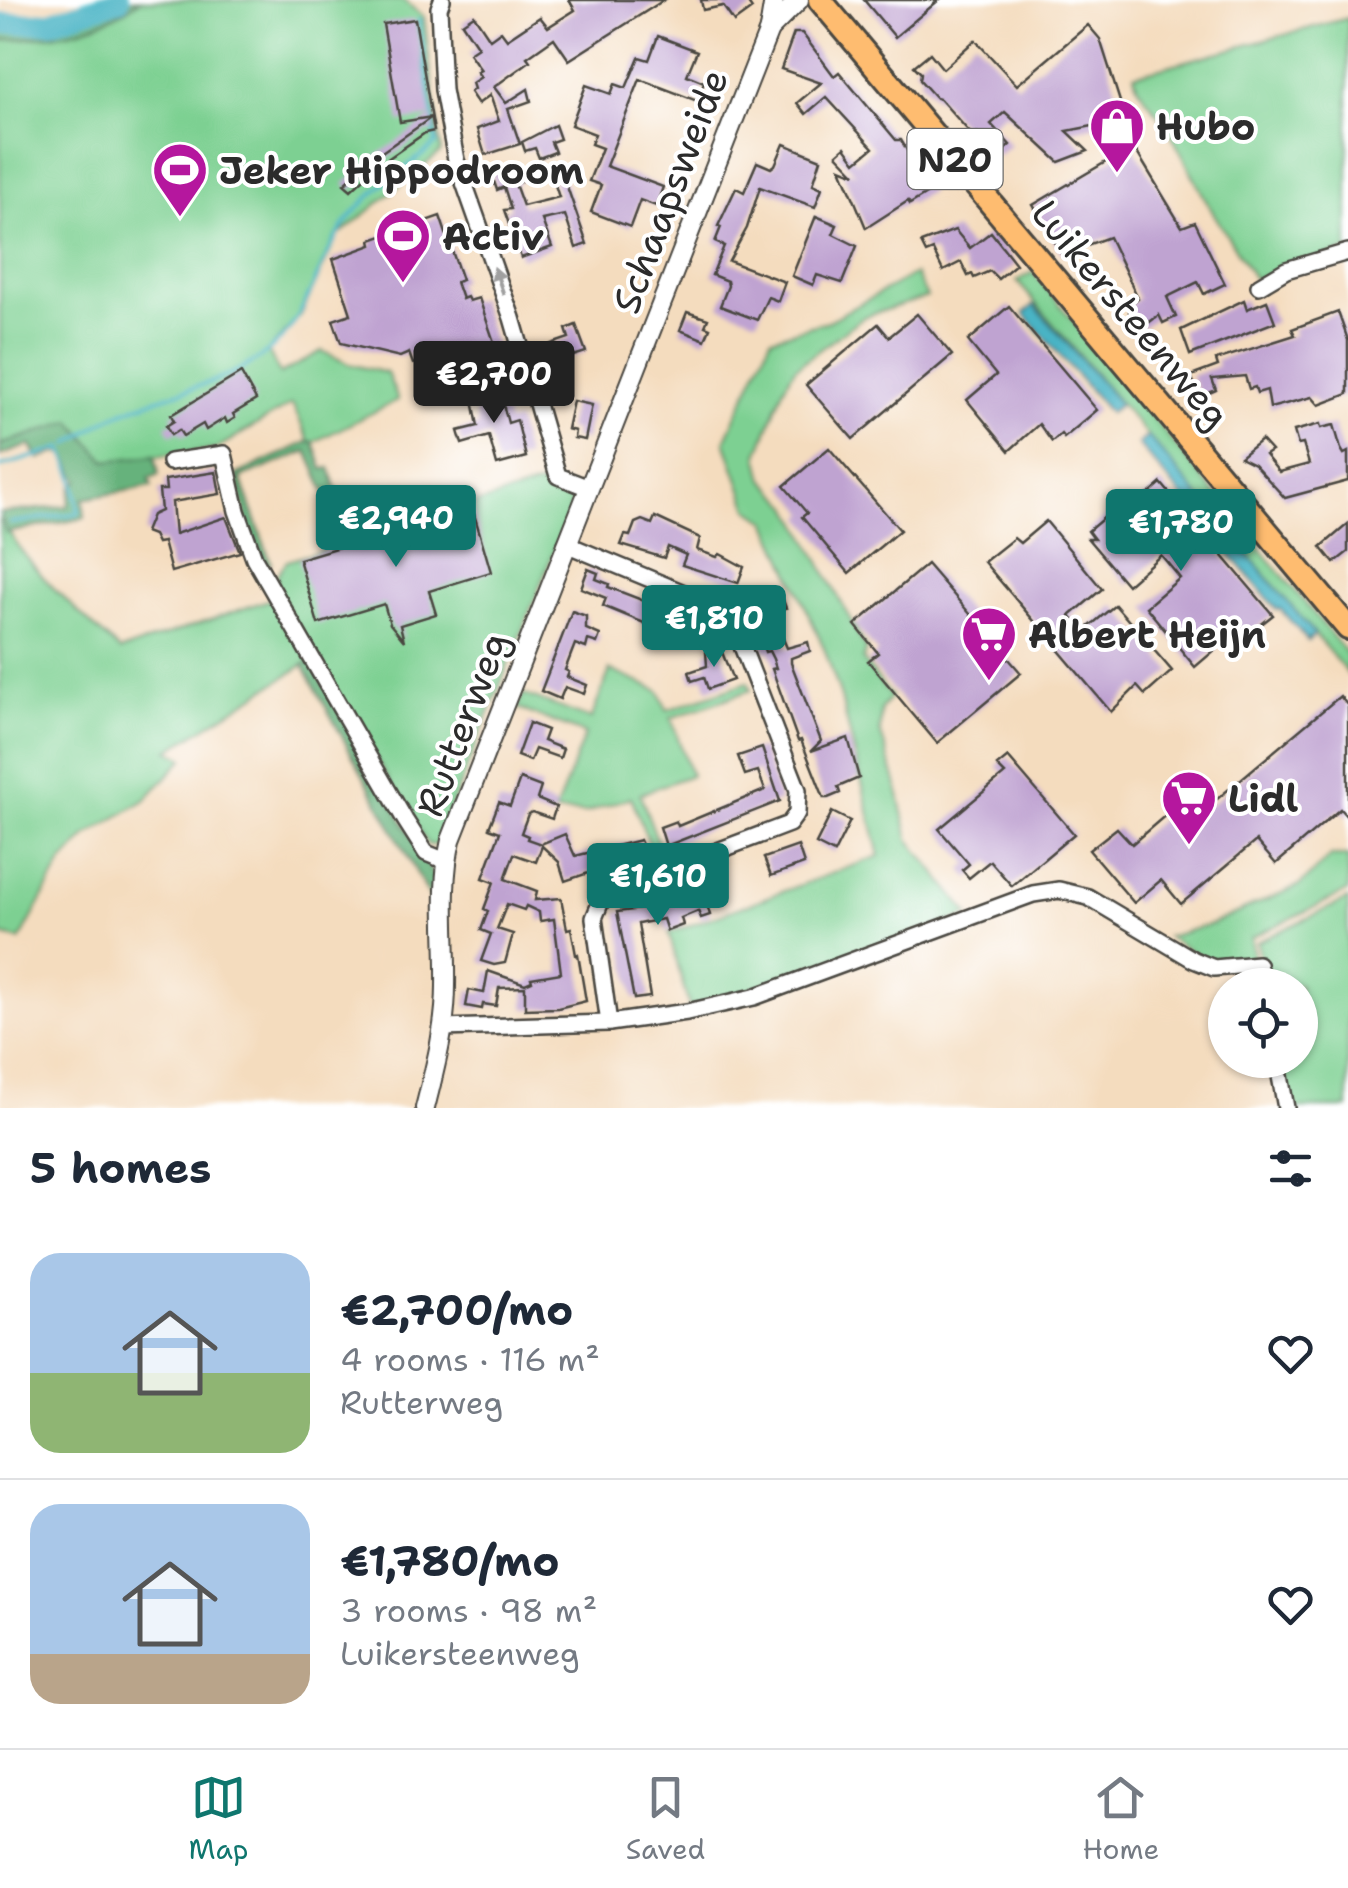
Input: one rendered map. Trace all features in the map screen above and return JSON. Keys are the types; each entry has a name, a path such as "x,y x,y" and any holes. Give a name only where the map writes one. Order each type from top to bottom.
{"main road":[{"name":"Luikersteenweg","path":"820,0 1348,628"}],"street":[{"path":"442,0 439,8 443,90 456,160 512,318 558,476 589,488"},
{"name":"Schaapsweide","path":"589,488 768,30 774,0"},
{"name":"Schaapsweide","path":"768,30 799,0"},
{"path":"1259,286 1286,270 1348,252"},
{"name":"Rutterweg","path":"170,462 224,454 237,511 254,558 405,820 426,852 446,862"},
{"name":"Rutterweg","path":"425,1108 446,992 446,862 451,840 589,488"},
{"path":"566,544 714,606 733,623 798,790 797,813 790,824 604,894 594,918 609,1023"},
{"path":"442,1028 609,1023 754,997 1033,894 1059,890 1088,897 1214,968 1258,964 1259,968"},
{"path":"1280,1078 1286,1108"}],"green space":[{"name":"Jeker Hippodroom","path":"140,0 403,0 424,17 441,152 337,237 301,315 268,351 280,374 322,351 349,364 387,373 398,400 314,442 309,441 292,404 214,450 106,461 73,423 0,447 0,41 90,26"},
{"path":"140,0 90,26 0,41 0,32 68,24"},
{"path":"1348,18 1348,250 1254,279 1134,75"},
{"path":"1033,272 1348,655 1348,674 1017,281"},
{"path":"915,274 927,297 863,317 795,368 758,455 764,479 790,506 866,649 863,660 891,697 881,709 880,731 909,839 969,915 749,996 689,1007 669,933 880,856 840,694 824,648 767,521 749,509 725,441 771,338 828,321"},
{"path":"71,421 106,461 155,455 159,475 149,478 152,486 83,499 85,518 6,533 0,513 68,506 72,487 79,481 65,454 39,459 30,445 0,456 0,445"},
{"path":"314,442 323,469 330,468 351,533 344,535 307,451 241,478 271,563 265,567 249,530 236,475"},
{"path":"551,481 570,491 568,516 436,845 428,845 276,592 277,574 287,561"},
{"path":"0,512 35,567 120,651 271,599 310,661 169,750 184,758 145,800 88,835 62,863 20,940 0,935"},
{"path":"310,661 434,877 434,905 303,665"},
{"path":"610,670 659,691 667,710 748,682 751,690 671,718 691,775 640,794 665,861 657,864 631,797 586,813 555,812 585,734 517,708 523,694 591,719"},
{"path":"1331,856 1348,856 1348,891 1251,938 1254,959 1215,965 1167,937 1212,924 1300,885"},
{"path":"1348,899 1348,1108 1290,1108 1284,1078 1318,1078 1318,968 1262,968 1257,942"}],"water":[{"path":"1034,305 1120,404 1109,413 1026,316 1024,313"},
{"path":"1148,436 1315,634 1308,641 1277,610 1138,444"}],"building":[{"path":"569,0 664,0 569,60 554,38 527,57 530,61 494,87 506,103 528,89 531,101 508,109 520,144 485,155 477,129 499,121 490,95 478,104 470,92 474,89 472,83 481,77 477,72 481,70 469,53 478,47 462,23 474,15 490,39 501,31 507,39 540,17 548,27 575,10"},
{"path":"701,0 746,0 752,9 734,22 723,6 703,10"},
{"path":"864,0 939,0 895,37"},
{"path":"415,19 432,117 400,122 383,24"},
{"path":"1088,25 1100,39 1123,111 1108,123 1067,131 1088,151 1059,162 1005,112 991,124 1010,145 998,156 936,98 914,66 930,53 943,69 975,40 1017,85"},
{"path":"794,33 802,33 834,76 839,72 896,140 901,140 931,191 866,228 841,168 856,174 837,154 845,147 856,162 873,148 826,97 806,114 797,103 821,83 781,69"},
{"path":"658,36 697,51 687,75 704,82 697,101 640,79 606,166 663,187 656,206 640,200 630,227 591,212 601,185 589,181 602,148 591,144 595,134 571,125 586,85 611,94 615,84 626,88 639,57 649,60"},
{"path":"432,117 434,131 425,133 376,167 351,190 344,184 369,161"},
{"path":"555,125 560,139 551,142 555,152 539,158 535,148 525,151 522,142"},
{"path":"784,144 821,159 813,184 822,188 815,207 760,187 747,228 729,261 785,282 778,301 768,297 757,320 720,306 728,286 727,281 712,275 724,246 715,242 721,227 718,226 736,188 744,192 757,162 771,168 775,165"},
{"path":"1133,146 1182,227 1195,222 1225,284 1204,294 1198,282 1167,297 1176,317 1163,323 1159,315 1139,330 1130,321 1133,318 1129,313 1130,305 1138,298 1109,237 1062,254 1033,205"},
{"path":"514,165 520,182 515,184 523,206 559,197 553,179 563,175 587,244 576,248 565,215 542,220 552,247 521,258 504,210 511,209 504,187 497,190 491,173"},
{"name":"Activ","path":"440,216 462,280 456,282 462,299 479,298 496,348 446,363 443,354 413,364 409,353 400,357 341,343 333,320 351,314 333,259 372,245 371,240"},
{"path":"816,216 837,225 833,234 857,246 842,283 817,275 813,285 792,276"},
{"path":"955,230 970,248 991,232 1016,264 998,279 990,271 974,278 972,274 968,276 961,262 943,271 933,250 926,253 921,243"},
{"path":"1244,300 1247,309 1267,301 1275,322 1190,355 1181,330"},
{"path":"1009,306 1097,410 1064,438 1061,434 1052,442 1039,424 1009,451 967,400 996,375 968,341"},
{"path":"687,312 708,319 705,326 710,328 705,340 680,330"},
{"path":"1338,312 1348,340 1348,394 1319,405 1312,397 1270,408 1267,390 1257,393 1255,387 1249,389 1245,376 1212,379 1216,390 1200,397 1191,376 1218,366 1216,360 1295,335 1292,329"},
{"path":"917,314 952,355 853,439 806,385 878,324 889,337"},
{"path":"576,325 586,352 564,359 562,352 554,354 551,344 569,338 566,329"},
{"path":"241,373 256,400 233,414 235,418 227,423 225,418 206,430 203,424 183,436 179,430 171,435 166,426 174,421 171,415"},
{"path":"485,381 489,396 500,393 508,423 517,420 526,457 497,465 489,436 462,444 458,431 478,426 470,385"},
{"path":"573,401 592,405 585,440 574,438 575,431 567,429"},
{"path":"1320,424 1321,428 1334,425 1341,449 1344,454 1348,452 1348,481 1285,498 1254,464 1240,457 1261,440 1271,451 1265,455 1279,472 1309,464 1294,431"},
{"path":"829,448 900,530 849,573 802,517 807,513 784,486"},
{"path":"216,472 220,494 172,502 175,534 226,517 240,552 171,572 163,542 157,543 153,535 145,532 152,515 161,511 159,490 166,490 165,480"},
{"path":"1161,483 1273,615 1236,644 1230,637 1195,667 1146,607 1180,578 1161,555 1127,585 1088,539 1094,539 1088,531 1120,504 1127,513"},
{"path":"472,507 491,572 429,591 436,614 400,625 404,641 390,624 384,604 318,624 299,559"},
{"path":"655,517 700,538 697,550 717,557 720,554 744,567 738,583 682,565 686,555 668,547 664,558 621,545 635,523 642,520 652,524"},
{"path":"1046,521 1102,589 1070,616 1083,632 1115,605 1172,671 1145,695 1137,686 1111,712 984,562 1014,538 1020,543"},
{"path":"1348,524 1348,552 1334,563 1321,547"},
{"path":"927,564 1021,673 937,743 868,661 878,653 855,625"},
{"path":"588,569 598,573 596,579 609,584 608,587 704,624 699,640 687,635 680,638 603,606 606,598 581,588"},
{"path":"765,591 768,601 782,597 786,608 772,612 787,648 808,642 810,651 791,658 791,663 821,741 811,751 848,738 859,778 838,787 840,793 828,798 824,798 801,740 798,741 772,669 776,668 773,659 769,651 765,652 755,623 759,622 750,597"},
{"path":"572,611 586,616 586,629 600,635 597,643 588,640 586,648 575,644 565,670 569,672 567,677 587,685 584,694 565,687 560,699 541,691"},
{"path":"720,647 733,680 708,689 704,677 692,681 689,672 707,666 706,652"},
{"path":"1340,696 1348,706 1348,818 1340,809 1276,864 1256,841 1181,904 1161,880 1134,903 1089,850 1117,828 1132,844 1196,789 1210,805"},
{"path":"529,723 547,730 543,741 563,749 560,758 535,749 530,761 517,756"},
{"path":"762,748 780,801 666,846 660,827 676,821 678,826 765,790 758,771 745,775 738,756"},
{"path":"1008,757 1074,834 1012,886 990,861 969,878 962,870 969,864 939,829 1005,774 997,766"},
{"path":"520,779 541,787 537,799 556,807 552,819 528,814 521,833 527,839 541,844 565,834 575,856 640,840 646,854 565,881 559,862 542,846 536,862 514,854 505,879 537,891 535,900 561,898 567,929 571,928 578,954 586,1001 558,1008 525,1009 525,987 499,988 496,1006 466,1006 469,990 484,993 488,971 525,984 531,978 561,973 554,919 540,921 539,912 526,906 524,910 507,904 497,929 513,934 505,963 481,961 491,934 481,930 488,911 484,909 494,882 483,878 500,832 489,828 499,802 510,806"},
{"path":"832,812 850,821 834,853 816,844"},
{"path":"798,846 804,864 771,876 764,858"},
{"path":"704,881 710,897 705,898 710,915 701,918 698,911 681,918 683,925 667,931 663,919 638,924 650,997 634,999 617,912 658,907 656,898"}],"waterway":[{"path":"0,24 50,22 119,0"},
{"path":"69,444 126,410 241,369 275,346 288,331 349,218 436,144 419,20"},
{"path":"0,467 62,448 73,476 79,513 11,523"}],"place":[{"name":"Hubo","path":"1117,175"},
{"name":"Jeker Hippodroom","path":"180,219"},
{"name":"Activ","path":"403,285"},
{"name":"Albert Heijn","path":"989,683"},
{"name":"Lidl","path":"1189,847"}]}
